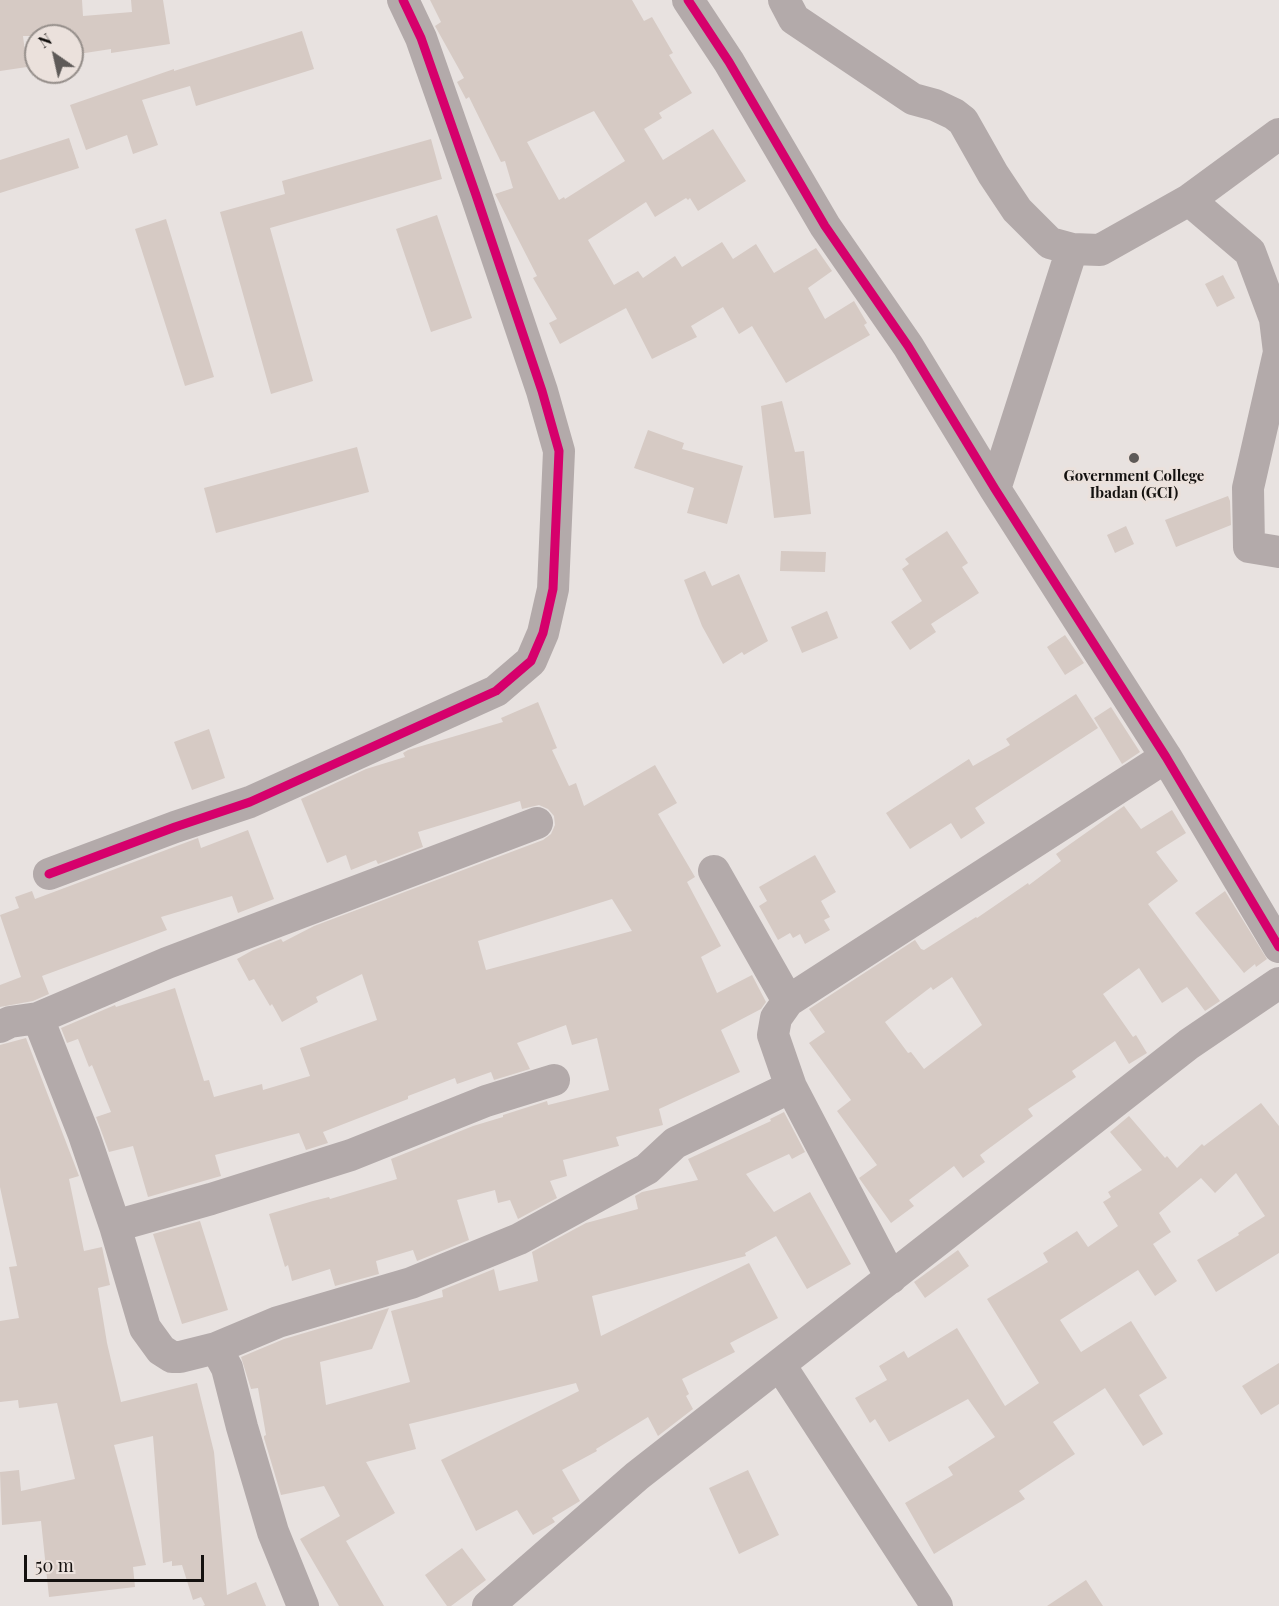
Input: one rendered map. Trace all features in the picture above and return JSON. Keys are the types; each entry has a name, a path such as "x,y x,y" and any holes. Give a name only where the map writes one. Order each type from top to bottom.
{"street":[{"path":"49,874 250,802 496,690 531,661 543,633 553,589 559,451 542,391 476,195 421,38 404,0"},
{"path":"688,0 729,62 825,226 908,346 995,489 1166,757 1279,947"},
{"path":"784,0 794,19 913,99 944,109 963,121 993,174 1017,210 1050,243 1072,249 1100,250 1189,200 1279,134"},
{"path":"1189,200 1250,252 1275,319 1279,352 1248,488 1249,547 1279,552"},
{"path":"995,489 1072,249"},
{"path":"891,1278 791,1087 773,1035 776,1018 788,1001 1166,757"},
{"path":"0,1027 10,1022 38,1018 167,963 537,823"},
{"path":"714,871 788,1001"},
{"path":"503,1602 637,1476 1189,1044 1279,983"},
{"path":"38,1018 84,1135 116,1226 145,1328 161,1350 172,1357 216,1348 278,1322 411,1283 519,1239 647,1169 675,1143 791,1087"},
{"path":"116,1226 351,1155 486,1101 554,1080"},
{"path":"216,1348 227,1368 273,1533 303,1606"},
{"path":"780,1365 937,1606"}],"building":[{"path":"0,0 82,0 83,16 132,12 131,0 163,0 170,44 111,53 111,49 84,53 84,24 24,24 24,67 0,71"},
{"path":"430,0 632,0 644,21 652,17 673,53 669,55 692,93 659,113 662,118 644,129 663,160 713,129 746,181 698,211 690,198 688,200 686,198 655,217 646,202 588,240 614,285 638,271 643,278 675,256 682,267 722,242 733,259 756,244 774,273 816,248 832,271 808,288 825,319 854,301 867,323 864,325 870,335 786,383 752,326 739,334 723,307 691,326 697,337 652,359 626,308 560,344 549,323 557,319 533,278 537,276 495,194 513,188 505,161 501,162 469,97 466,99 457,82 464,78 435,26 441,22","holes":["594,111 625,161 565,199 564,197 559,200 527,142"]},
{"path":"302,31 314,69 196,106 190,86 142,100 158,145 133,154 127,135 86,150 70,105 174,69 174,71"},
{"path":"69,138 79,168 0,193 0,160"},
{"path":"431,139 442,179 270,228 313,381 271,394 220,212 285,194 282,181"},
{"path":"437,215 472,318 431,332 396,229"},
{"path":"166,219 214,377 185,386 135,229"},
{"path":"1223,275 1235,298 1217,307 1205,284"},
{"path":"782,401 795,452 804,451 811,514 774,518 761,406"},
{"path":"648,430 684,443 682,449 743,466 727,524 687,513 694,488 634,468"},
{"path":"357,447 369,492 216,533 204,488"},
{"path":"1228,496 1231,525 1176,547 1165,520"},
{"path":"1126,526 1134,544 1115,553 1107,535"},
{"path":"947,531 968,563 962,567 979,593 931,624 936,632 910,650 891,622 922,601 902,569 909,564 905,559"},
{"path":"781,551 826,552 825,572 780,571"},
{"path":"705,571 712,586 739,574 768,641 744,655 742,652 723,664 702,626 684,580"},
{"path":"827,611 838,638 802,653 791,627"},
{"path":"1065,635 1084,663 1065,675 1047,647"},
{"path":"1076,694 1098,728 975,808 985,823 961,839 951,823 910,849 886,813 969,759 973,766 1010,745 1006,739"},
{"path":"538,702 557,748 552,750 569,786 576,783 584,806 655,765 677,803 658,814 695,877 687,882 721,946 701,957 717,993 752,975 766,1002 761,1009 721,1030 740,1072 659,1109 663,1125 616,1137 619,1146 563,1160 567,1176 550,1181 557,1198 518,1219 510,1200 498,1203 495,1190 457,1200 469,1240 417,1261 413,1250 376,1261 379,1274 335,1286 330,1269 292,1281 288,1265 285,1267 269,1214 397,1179 391,1159 473,1126 503,1117 503,1115 547,1101 548,1105 609,1090 597,1038 572,1045 566,1025 517,1043 530,1069 494,1080 491,1072 457,1084 455,1078 323,1132 328,1143 306,1150 299,1133 215,1155 221,1176 148,1197 133,1146 109,1152 96,1117 111,1112 92,1065 89,1067 78,1039 67,1043 61,1028 115,1005 116,1007 175,988 204,1081 209,1080 214,1097 262,1084 263,1090 310,1076 300,1048 377,1020 362,974 316,997 318,1002 282,1022 254,979 249,981 237,959 281,939 283,942 314,926 543,840 551,834 555,825 554,816 548,809 539,805 522,809 520,801 418,832 423,847 378,864 376,860 351,870 346,855 327,863 301,799 366,769 405,757 403,753 408,750 503,722 501,718","holes":["612,899 632,931 486,970 478,941"]},
{"path":"1111,707 1140,752 1122,764 1094,718"},
{"path":"209,729 225,778 192,790 174,742"},
{"path":"1124,806 1141,829 1172,810 1186,833 1156,852 1178,881 1148,904 1220,1001 1205,1011 1187,987 1162,1003 1139,968 1103,994 1133,1037 1136,1035 1147,1053 1129,1064 1115,1041 1072,1071 1076,1077 1028,1109 1033,1116 980,1155 985,1162 963,1178 954,1166 909,1200 914,1206 891,1223 859,1178 877,1165 837,1111 851,1100 809,1043 825,1032 809,1009 915,940 924,950 977,918 1028,883 1029,885 1061,861 1056,854","holes":["952,977 982,1025 924,1069 911,1052 908,1053 885,1022 931,987 933,990"]},
{"path":"248,830 274,899 238,913 232,896 161,917 167,930 42,976 49,994 33,1001 0,1007 0,985 21,977 0,915 19,908 15,897 32,891 35,899 198,838 201,848"},
{"path":"815,855 836,892 821,901 830,917 824,920 830,930 805,944 800,934 793,938 790,933 778,940 759,906 767,901 759,887"},
{"path":"1225,891 1267,959 1256,967 1255,964 1244,973 1195,913"},
{"path":"26,1038 79,1176 69,1179 84,1251 102,1247 110,1285 98,1288 107,1343 121,1402 197,1383 214,1452 227,1595 256,1582 266,1606 203,1606 205,1605 201,1597 193,1600 182,1565 172,1566 172,1561 163,1563 153,1436 114,1445 146,1565 133,1567 135,1587 49,1597 41,1521 2,1525 0,1472 19,1470 21,1491 75,1479 57,1403 19,1408 18,1400 0,1402 0,1321 19,1318 9,1267 17,1266 0,1187 0,1045"},
{"path":"1261,1103 1279,1126 1279,1253 1216,1292 1197,1260 1239,1235 1238,1233 1265,1216 1236,1173 1215,1193 1201,1178 1159,1213 1171,1232 1153,1244 1177,1281 1155,1296 1138,1270 1060,1320 1081,1352 1131,1321 1167,1378 1139,1395 1163,1434 1143,1446 1105,1388 1053,1422 1075,1454 1019,1491 1025,1499 934,1554 905,1503 953,1475 948,1467 995,1437 968,1399 889,1442 875,1419 870,1423 855,1398 887,1380 879,1366 904,1351 908,1358 957,1328 1005,1406 1039,1383 987,1299 1048,1262 1043,1253 1077,1231 1088,1247 1118,1226 1103,1202 1111,1197 1108,1192 1142,1170 1110,1132 1129,1116 1165,1158 1167,1156 1177,1168 1202,1144 1204,1146"},
{"path":"784,1112 805,1152 792,1159 789,1154 746,1174 774,1212 810,1192 851,1264 807,1289 776,1236 745,1253 746,1256 592,1296 601,1336 749,1263 778,1318 730,1343 735,1352 682,1379 689,1394 686,1396 693,1409 658,1436 648,1417 596,1449 597,1451 562,1470 580,1501 552,1518 555,1522 533,1535 517,1510 476,1531 441,1460 579,1391 576,1383 409,1424 416,1449 366,1462 395,1513 346,1541 384,1606 339,1606 300,1539 340,1516 324,1486 281,1495 264,1438 266,1435 258,1388 251,1389 241,1357 284,1339 389,1308 372,1349 320,1362 326,1405 410,1382 391,1311 443,1297 442,1290 494,1269 499,1291 538,1281 532,1252 586,1223 638,1209 635,1196 642,1192 698,1180 688,1159 771,1121 770,1119"},
{"path":"200,1221 228,1310 182,1324 153,1234"},
{"path":"958,1250 969,1266 925,1298 914,1282"},
{"path":"1279,1363 1279,1404 1261,1415 1242,1386"},
{"path":"748,1470 779,1535 739,1554 709,1488"},
{"path":"462,1548 486,1580 451,1606 447,1606 425,1575"},
{"path":"1086,1580 1103,1606 1047,1606"}],"cycle path":[{"path":"49,874 250,802 496,691 531,661 543,633 553,589 559,451 542,391 476,195 421,38 403,0"},
{"path":"688,0 729,62 825,226 908,346 995,489 1166,757 1279,947"}],"place":[{"name":"Government College Ibadan (GCI)","path":"1134,458"}]}
